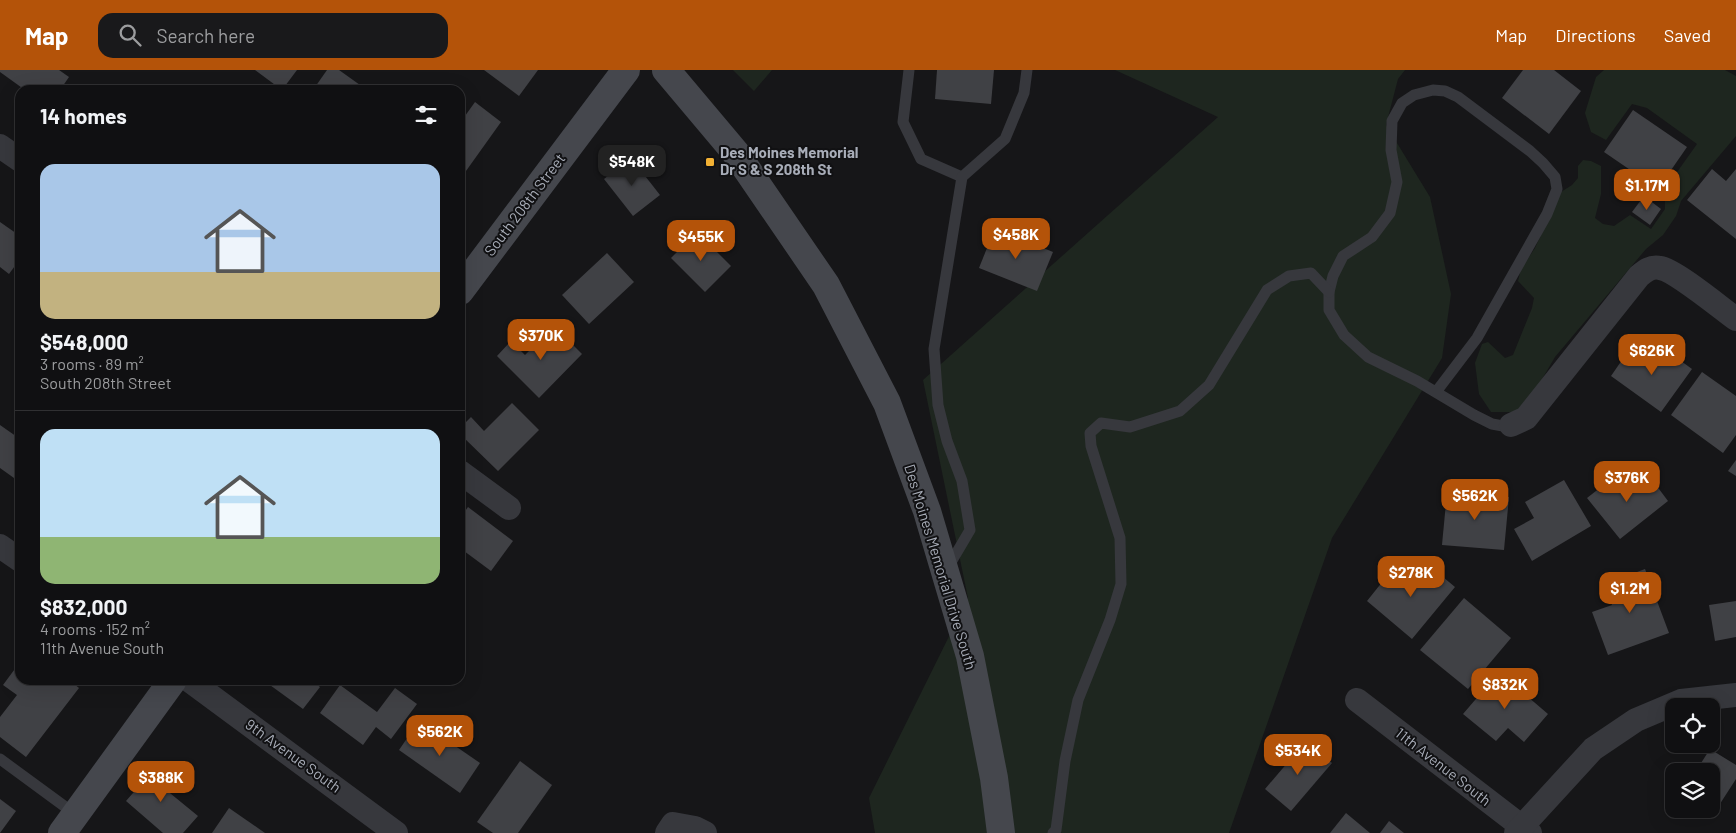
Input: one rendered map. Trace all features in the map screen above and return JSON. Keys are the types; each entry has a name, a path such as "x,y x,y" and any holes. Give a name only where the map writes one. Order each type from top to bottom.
{"main road":[{"name":"South 208th Street","path":"465,284 626,70"},
{"name":"Des Moines Memorial Drive South","path":"666,70 735,152 826,285 887,404 927,511 972,665 994,778 1001,833"},
{"path":"68,823 169,685"}],"street":[{"path":"0,146 15,156"},
{"path":"1511,426 1526,418 1639,276 1648,269 1659,267 1674,274 1736,319"},
{"path":"465,476 509,508"},
{"path":"0,546 15,556"},
{"name":"9th Avenue South","path":"196,685 396,833"},
{"path":"1523,831 1593,749 1636,720 1681,701 1736,695"},
{"name":"11th Avenue South","path":"1357,700 1523,831"},
{"path":"670,829 694,828 705,833"}],"lane":[{"path":"909,70 903,122 921,159 962,177"},
{"path":"945,573 970,530 962,482 947,442 938,406 934,349 962,177 1005,139 1024,93 1027,70"},
{"path":"1436,392 1477,338 1547,214 1557,189 1555,177 1530,152 1458,97 1445,91 1432,90 1414,95 1402,103 1392,121 1391,150 1397,182 1390,213 1372,237 1343,256 1333,276 1329,292 1329,310 1344,336 1368,357 1436,392 1492,424 1511,426"},
{"path":"1053,833 1056,830 1065,761 1078,700 1110,620 1121,584 1120,538 1092,446 1090,432 1102,423 1130,427 1180,411 1209,385 1267,290 1289,276 1311,273 1329,292"},
{"path":"0,758 68,823"}],"shaded area":[{"path":"733,70 772,70 754,91"},
{"path":"1115,70 1405,70 1398,79 1386,125 1430,197 1451,294 1442,358 1332,538 1229,833 875,833 869,798 968,598 923,380 1218,117"},
{"path":"1604,70 1725,70 1736,76 1736,136 1681,201 1676,216 1663,235 1646,249 1555,357 1538,386 1516,412 1491,412 1479,394 1475,363 1482,344 1488,342 1505,358 1513,355 1532,308 1534,298 1518,281 1521,269 1535,248 1561,192 1572,185 1578,178 1578,166 1583,160 1591,161 1601,166 1601,194 1595,218 1603,224 1614,226 1630,215 1651,229 1665,209 1665,189 1697,144 1647,108 1632,104 1606,140 1591,132 1585,113 1596,77"}],"building":[{"path":"0,70 59,70 69,77 63,85 18,85 0,72"},
{"path":"255,70 297,70 286,85 275,85"},
{"path":"327,70 339,70 360,85 316,85"},
{"path":"484,70 538,70 519,96"},
{"path":"937,70 994,70 991,104 935,99"},
{"path":"1523,70 1554,70 1581,91 1549,134 1502,98"},
{"path":"475,102 501,122 466,171 465,170 465,116"},
{"path":"1633,110 1687,147 1658,189 1604,152"},
{"path":"631,158 660,195 633,216 604,179"},
{"path":"1712,169 1726,181 1736,169 1736,239 1687,200"},
{"path":"1644,196 1661,209 1650,225 1632,212"},
{"path":"0,222 15,232 15,266 9,274 0,267"},
{"path":"995,228 1053,252 1037,291 979,268"},
{"path":"697,232 731,266 705,292 671,258"},
{"path":"607,253 634,282 589,324 562,295"},
{"path":"554,326 582,354 539,398 497,356 511,341 525,355"},
{"path":"1659,345 1692,369 1661,412 1611,376 1631,347 1648,359"},
{"path":"1702,372 1736,396 1736,435 1723,453 1671,415"},
{"path":"512,403 539,430 498,471 465,439 465,423 471,417 484,431"},
{"path":"0,425 15,436 15,476 14,478 0,468"},
{"path":"1736,460 1736,476 1728,471"},
{"path":"1619,473 1630,486 1647,473 1668,501 1620,539 1587,498"},
{"path":"1564,480 1591,526 1532,561 1514,529 1534,518 1525,502"},
{"path":"1447,492 1509,497 1504,550 1442,545"},
{"path":"468,507 513,541 491,571 465,552 465,511"},
{"path":"1425,562 1455,587 1412,639 1367,601 1395,566 1410,579"},
{"path":"1645,569 1669,633 1608,655 1592,612 1612,605 1605,584"},
{"path":"1464,598 1511,638 1468,689 1420,650"},
{"path":"1736,601 1736,637 1715,641 1709,605"},
{"path":"15,669 15,685 75,685 79,688 26,757 0,737 0,717 17,695 3,685"},
{"path":"1499,672 1548,714 1524,742 1508,728 1496,741 1463,714"},
{"path":"270,685 317,685 320,687 303,709"},
{"path":"340,685 377,712 395,688 417,704 391,739 376,727 363,745 320,713"},
{"path":"419,721 480,763 460,793 399,750"},
{"path":"1306,741 1332,763 1291,811 1265,789"},
{"path":"1707,753 1716,753 1736,765 1736,779 1720,804 1720,763 1701,763"},
{"path":"520,761 552,785 518,833 493,833 477,822"},
{"path":"160,762 176,776 165,789 198,816 183,833 163,833 126,801"},
{"path":"0,799 16,811 0,833"},
{"path":"229,808 265,833 212,833"},
{"path":"1346,813 1370,833 1330,833"},
{"path":"1389,821 1404,833 1380,833"}],"place":[{"name":"Des Moines Memorial Dr S & S 208th St","path":"710,162"}]}
